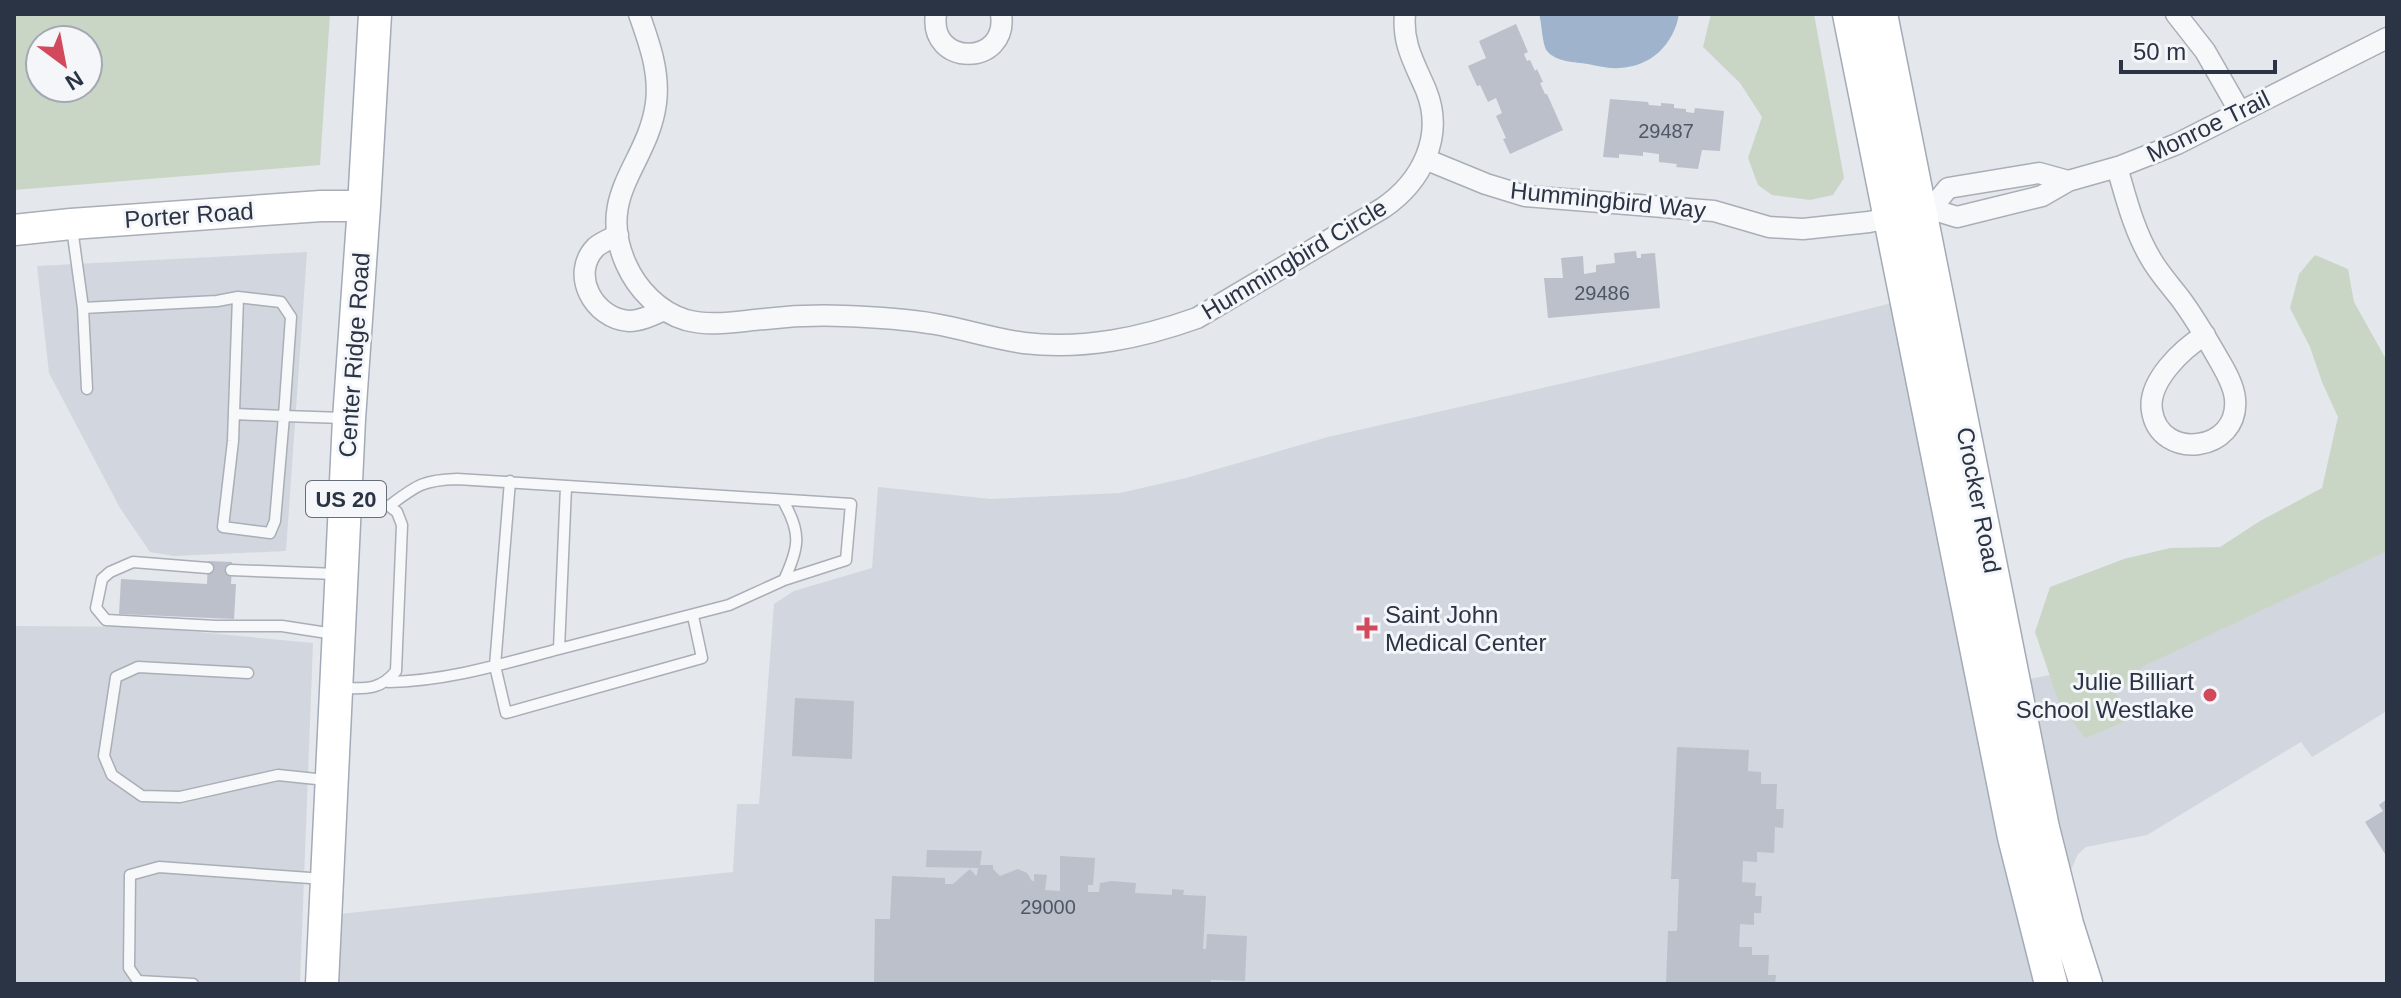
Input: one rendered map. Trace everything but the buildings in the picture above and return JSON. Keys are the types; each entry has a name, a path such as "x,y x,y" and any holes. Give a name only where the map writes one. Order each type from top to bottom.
{"main road":[{"name":"Center Ridge Road","path":"322,984 349,419 375,14"},
{"name":"Crocker Road","path":"1849,14 1914,213 2043,828 2086,984"},
{"name":"Crocker Road","path":"1881,14 2014,837 2051,984"},
{"name":"Porter Road","path":"14,230 321,206 364,206"}],"street":[{"name":"Hummingbird Circle","path":"639,14 653,57 656,101 649,132 620,193 618,235 626,265 653,302 688,321 705,323 842,316 932,324 1025,343 1067,345 1124,339 1164,330 1211,311 1383,208 1412,183 1425,159 1433,115 1427,91 1404,37 1405,14"},
{"path":"936,14 936,29 941,40 949,48 971,55 981,53 997,39 1001,14"},
{"path":"2176,14 2205,51 2240,112"},
{"name":"Monroe Trail","path":"1914,213 1957,217 2042,196 2068,181 2117,167 2177,144 2386,42"},
{"name":"Hummingbird Way","path":"1425,159 1525,196 1714,211 1777,228 1823,228 1914,213"},
{"path":"2117,167 2145,248 2205,335 2229,379 2235,400 2235,411 2226,431 2197,445 2184,445 2163,432 2155,421 2151,399 2154,389 2187,346 2205,335"},
{"name":"Monroe Trail","path":"1914,213 1948,188 2039,173 2068,181"},
{"path":"618,235 598,246 589,260 586,281 591,299 605,313 627,321 664,310"}],"lane":[{"path":"71,224 83,308 87,389"},
{"path":"83,308 217,301 238,297 281,302 291,317 275,521 270,533 223,527 234,414 238,297"},
{"path":"234,414 349,419"},
{"path":"337,688 378,687 388,682 446,677 693,616 750,597 784,580 846,560 851,504 510,481 432,480 422,483 389,506"},
{"path":"510,481 495,666 506,713 702,658 693,616"},
{"path":"559,649 566,487"},
{"path":"345,500 389,506 397,512 402,525 396,671 388,682"},
{"path":"783,501 794,522 797,547 784,580"},
{"path":"208,568 133,562 121,566 102,579 96,608 106,620 282,626 339,635"},
{"path":"231,570 342,574"},
{"path":"248,673 138,667 116,677 104,756 112,775 142,796 180,797 278,775 332,780"},
{"path":"193,984 138,981 129,968 130,875 159,867 327,880"}],"shaded area":[{"path":"307,252 286,551 174,556 150,552 120,508 49,373 37,266"},
{"name":"Saint John Medical Center","path":"1896,302 2039,984 337,984 340,914 733,872 737,804 759,804 774,604 794,591 872,568 878,487 991,499 1120,493 1186,478 1328,437 1660,361"},
{"name":"Julie Billiart School Westlake","path":"2387,535 2387,711 2312,757 2301,742 2147,835 2086,847 2078,854 2070,872 2030,679 2122,661"},
{"path":"14,626 145,627 313,643 300,984 14,984"}],"green space":[{"path":"14,14 330,14 320,165 14,190"},
{"path":"1711,14 1814,14 1844,178 1833,195 1810,200 1772,195 1758,185 1748,158 1762,117 1740,83 1703,47"},
{"path":"2315,255 2348,269 2354,302 2387,361 2387,551 2144,666 2116,694 2124,722 2085,738 2059,703 2035,632 2050,587 2124,559 2170,548 2220,547 2260,521 2322,488 2338,417 2310,347 2290,308 2299,274"}],"water":[{"path":"1539,14 1679,14 1672,35 1659,52 1631,67 1608,68 1566,61 1551,55 1544,44"}],"place":[{"name":"Saint John Medical Center","path":"1367,628"},
{"name":"Julie Billiart School Westlake","path":"2210,695"}]}
